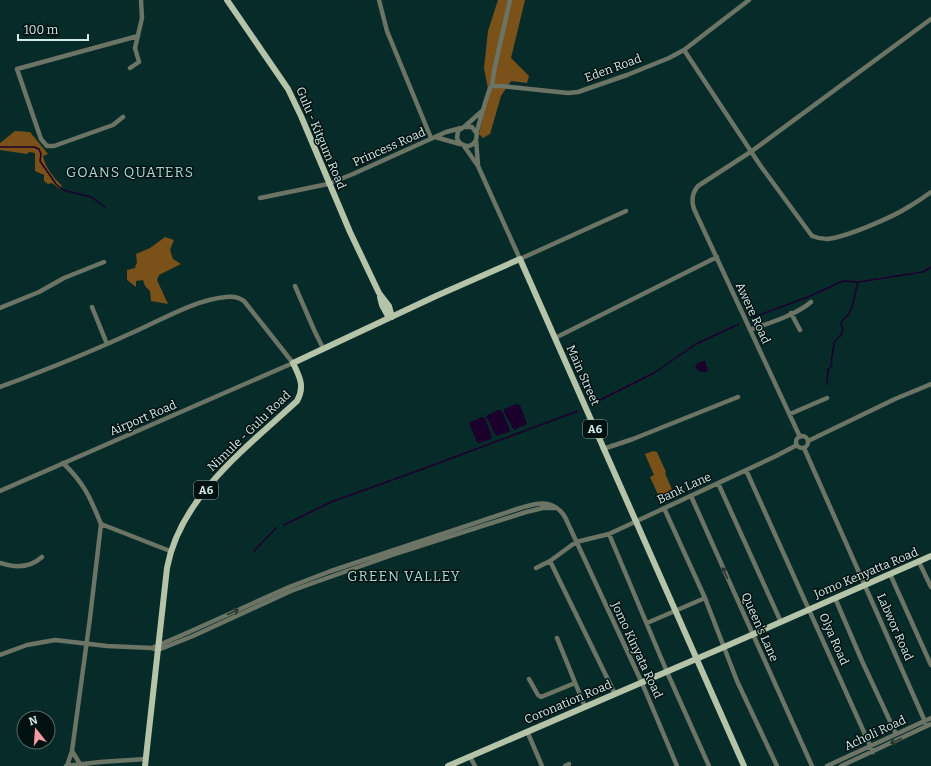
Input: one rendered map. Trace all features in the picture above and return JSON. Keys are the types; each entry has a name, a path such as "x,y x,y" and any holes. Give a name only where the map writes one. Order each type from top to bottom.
{"main road":[{"name":"Gulu - Kitgum Road","path":"227,0 288,89 301,116 328,184 390,318"},
{"path":"293,363 520,259"},
{"name":"Main Street","path":"520,259 697,659"},
{"path":"379,323 385,306 401,313"},
{"name":"Nimule - Gulu Road","path":"146,763 156,647 170,551 179,529 209,485 227,466 297,401 302,390 302,383 293,363"},
{"name":"Jomo Kenyatta Road","path":"752,634 931,556"},
{"name":"Coronation Road","path":"448,766 752,634"},
{"name":"A6","path":"697,659 744,766"}],"street":[{"path":"130,68 139,62 135,48 142,18 141,0"},
{"path":"379,0 387,30 433,138 470,146 476,136 482,112 492,86 510,0"},
{"name":"Eden Road","path":"492,86 559,93 573,93 627,75 669,58 684,50 748,0"},
{"path":"752,151 931,19"},
{"path":"123,117 113,125 54,146 47,146 41,139 17,69 138,36"},
{"path":"684,50 760,165 812,236 816,238 828,239 866,227 910,207 931,192"},
{"path":"478,166 458,141 457,134 462,127 482,112"},
{"path":"462,127 472,127 476,136 478,166"},
{"name":"Princess Road","path":"260,198 328,184 446,132 462,127"},
{"name":"Awere Road","path":"752,151 698,186 692,196 692,203 800,437"},
{"name":"Main Street","path":"478,166 520,259"},
{"path":"520,259 626,211"},
{"path":"554,338 716,257"},
{"path":"0,308 39,292 64,278 104,262"},
{"path":"295,286 323,348"},
{"path":"0,387 107,344 170,315 201,303 227,297 239,298 244,301 293,363"},
{"path":"750,330 791,313 811,302"},
{"path":"92,307 107,344"},
{"path":"791,313 800,330"},
{"name":"Airport Road","path":"0,491 293,363"},
{"path":"808,441 804,437 800,437 796,441 800,448 804,448 808,441 895,399 931,384"},
{"path":"603,449 633,439 738,397"},
{"path":"790,414 827,398"},
{"name":"Bank Lane","path":"576,542 609,534 797,445"},
{"name":"Labwor Road","path":"804,448 925,720 929,725"},
{"path":"63,463 87,491 102,524 72,751 67,766 100,762 146,763"},
{"name":"Olya Road","path":"746,470 810,609 873,752"},
{"path":"718,483 781,622"},
{"name":"Queen's Lane","path":"691,496 812,766"},
{"name":"Jomo Kinyata Road","path":"156,647 193,636 291,591 363,563 526,512 543,508 558,508 565,517 642,682 677,766"},
{"path":"664,508 705,598 738,681 777,766"},
{"path":"102,524 170,551"},
{"path":"609,534 667,672 709,766"},
{"path":"536,568 550,561 576,542"},
{"path":"0,563 19,567 38,561 42,557"},
{"path":"550,561 615,694"},
{"path":"919,562 931,588"},
{"path":"890,574 931,665"},
{"path":"647,623 705,598"},
{"path":"835,598 896,734"},
{"path":"557,638 585,707"},
{"path":"0,655 43,642 62,640 86,644 137,648 156,647"},
{"path":"529,679 540,697 576,683"},
{"name":"Acholi Road","path":"827,766 931,718"},
{"name":"Acholi Road","path":"841,766 929,725"},
{"path":"527,731 542,766"},
{"path":"72,751 80,764"},
{"path":"470,756 474,766"}],"shaded area":[{"path":"498,0 525,0 511,58 529,76 527,83 511,81 501,96 490,134 483,138 479,134 489,94 484,68 488,31"},
{"path":"15,131 30,132 48,154 43,156 44,160 50,172 62,186 60,189 52,183 48,184 44,181 44,175 35,171 35,153 29,152 27,154 0,150 0,143"},
{"path":"165,237 174,240 170,250 173,259 181,264 159,275 157,280 168,304 151,301 150,291 145,286 143,280 136,281 136,287 127,280 127,270 135,268 137,263 136,254 150,248"},
{"path":"705,361 708,371 698,371 695,366 698,363"},
{"path":"516,404 520,405 527,424 514,430 504,412 504,409"},
{"path":"498,410 502,411 510,430 509,432 496,436 486,416"},
{"path":"482,417 485,418 492,437 491,439 480,443 477,442 469,423"},
{"path":"653,451 657,452 673,492 660,499 650,477 654,475 645,454"}],"waterway":[{"path":"0,147 34,147 39,149 41,154 40,161 56,184 63,190 91,197 105,207"},
{"path":"754,317 808,297 843,281 858,282 923,272 931,267"},
{"path":"827,384 828,369 832,366 831,360 834,342 841,335 843,329 841,324 852,307 858,282"},
{"path":"592,404 654,373 696,344 739,324"},
{"path":"284,525 331,502 578,411"},
{"path":"254,551 276,528"}],"district":[{"name":"GOANS QUATERS","path":"130,172"},
{"name":"GREEN VALLEY","path":"404,576"}]}
